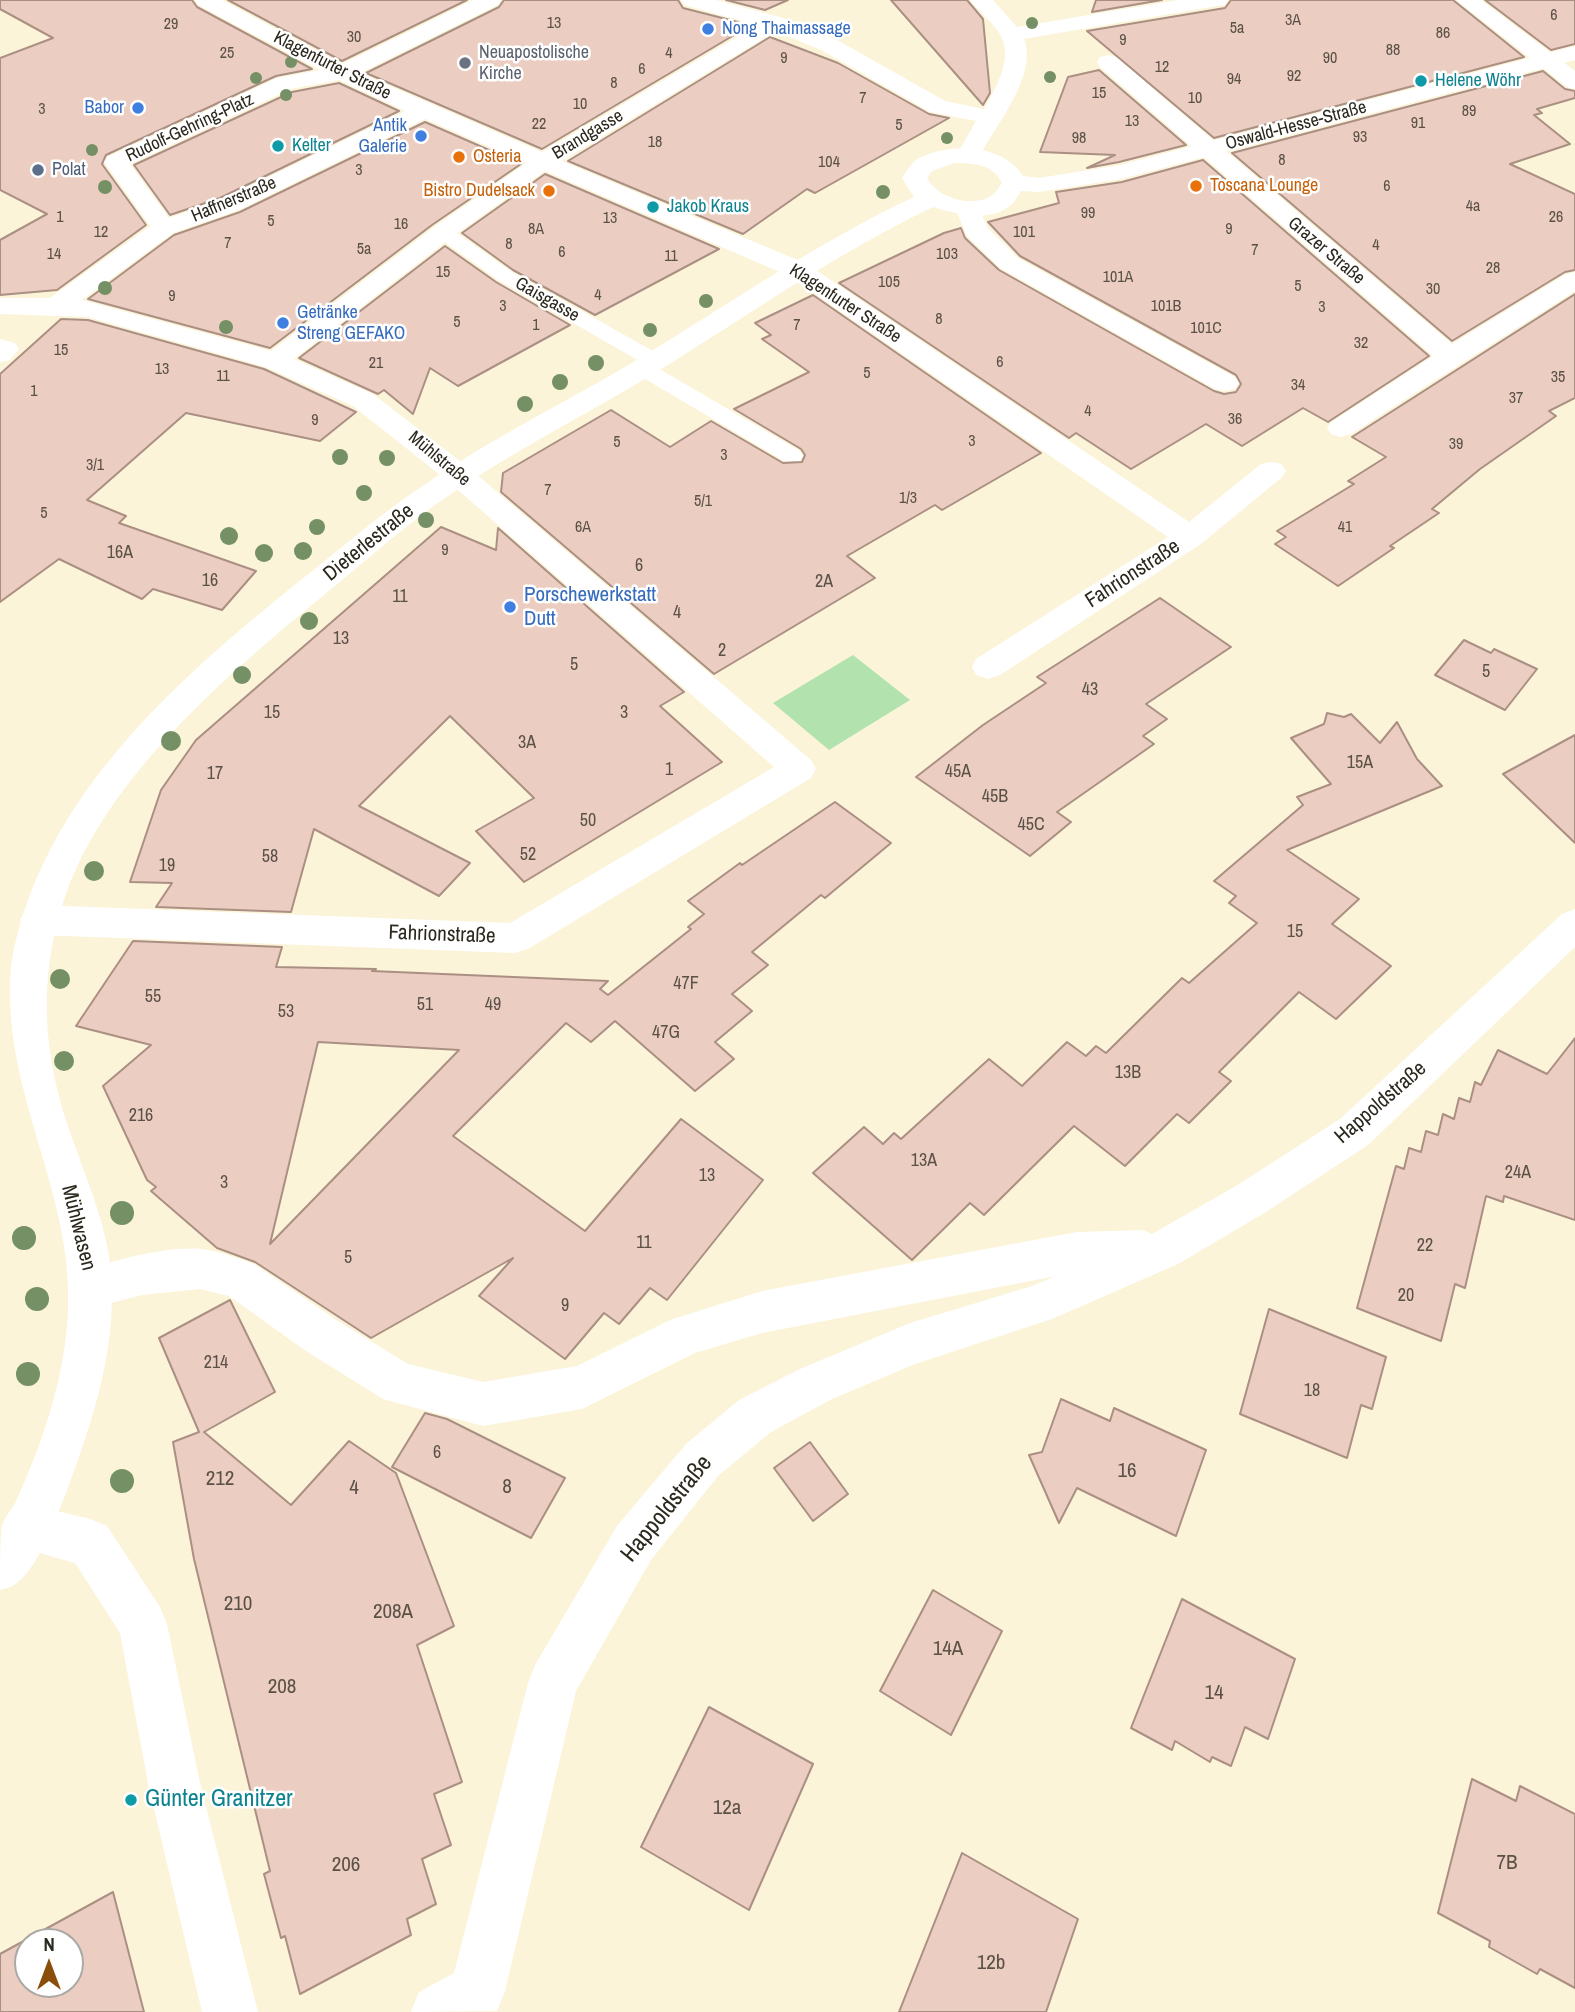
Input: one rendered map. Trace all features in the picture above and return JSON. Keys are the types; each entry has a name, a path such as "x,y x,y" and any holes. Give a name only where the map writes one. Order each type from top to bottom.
{"street":[{"name":"Klagenfurter Straße","path":"206,0 342,73 424,111 798,270 1190,537"},
{"path":"342,73 490,0"},
{"path":"692,0 775,23 831,46 938,107 991,117"},
{"path":"968,156 1004,96 1016,58 1012,34 981,0"},
{"path":"1012,34 1217,0"},
{"path":"1467,0 1575,82"},
{"name":"Brandgasse","path":"275,360 443,232 544,161 775,23"},
{"name":"Oswald-Hesse-Straße","path":"1014,183 1039,185 1121,172 1575,53"},
{"name":"Grazer Straße","path":"1108,62 1450,357"},
{"name":"Rudolf-Gehring-Platz","path":"164,228 116,162 285,83 342,73"},
{"name":"Haffnerstraße","path":"56,306 164,228 230,205 424,111"},
{"path":"968,156 983,158 1006,168 1014,183 1012,191 995,203 967,208 930,199 920,191 915,182 916,173 936,159 968,156"},
{"path":"798,270 856,234 930,199"},
{"path":"967,208 976,231 1009,263 1225,383"},
{"name":"Dieterlestraße","path":"39,920 54,877 72,840 103,793 183,699 257,633 404,514 459,475 649,365 758,298 798,270"},
{"path":"1341,428 1575,280"},
{"name":"Mühlstraße","path":"0,306 91,309 275,360 363,400 459,475 799,769"},
{"path":"0,347 5,349 0,354"},
{"name":"Fahrionstraße","path":"988,667 1190,537 1271,471"},
{"name":"Fahrionstraße","path":"39,920 515,938 799,769"},
{"name":"Mühlwasen","path":"14,1547 62,1442 84,1364 91,1288 83,1231 42,1111 27,1038 27,1000 39,920"},
{"name":"Happoldstraße","path":"439,2012 477,1991 553,1683 634,1543 702,1460 755,1416 816,1384 910,1344 1037,1304 1163,1250 1251,1199 1354,1132 1575,924"},
{"name":"Happoldstraße","path":"91,1288 142,1275 200,1269 239,1278 322,1336 399,1384 483,1404 582,1387 686,1335 762,1311 1077,1252 1163,1250"},
{"path":"14,1547 90,1543 143,1624 174,1783 230,2012"}],"lane":[{"name":"Gaisgasse","path":"443,232 505,276 792,456"}],"green space":[{"path":"853,655 910,700 829,750 773,703"}],"building":[{"path":"0,0 192,0 197,7 312,69 276,76 106,155 102,164 146,225 57,290 0,295 0,240 47,214 0,190 0,58 53,38 0,9"},
{"path":"228,0 467,0 342,61"},
{"path":"504,0 678,0 683,8 738,22 734,24 746,28 542,149 366,73 499,7"},
{"path":"726,0 788,0 765,10"},
{"path":"891,0 967,0 983,19 990,93 983,105"},
{"path":"1096,0 1162,0 1092,12"},
{"path":"1231,0 1453,0 1524,57 1214,138 1087,31 1225,8"},
{"path":"1485,0 1575,0 1575,44 1551,50"},
{"path":"770,37 838,63 929,114 949,118 815,193 807,189 743,234 568,161"},
{"path":"1099,70 1186,145 1087,168 1115,155 1040,152 1068,77"},
{"path":"1543,71 1565,89 1575,91 1575,98 1537,109 1542,113 1534,115 1570,144 1510,164 1575,194 1575,270 1565,272 1452,341 1232,153"},
{"name":"Kelter","path":"339,83 399,111 220,198 170,215 134,165 292,92"},
{"path":"425,122 521,164 432,225 270,348 88,299 174,235 240,212"},
{"path":"1203,160 1429,356 1328,422 1303,408 1242,446 1206,424 1131,469 1076,433 1069,438 839,283 944,233 961,228 965,238 999,270 1214,391 1224,394 1236,392 1241,384 1236,375 1020,256 988,222 1059,203 1056,192 1122,182"},
{"path":"545,174 719,249 595,315 513,270 462,233"},
{"path":"445,246 496,282 570,325 458,386 430,368 413,414 384,390 378,394 299,358"},
{"path":"1575,294 1575,398 1549,411 1556,416 1480,469 1432,509 1439,513 1338,586 1275,544 1286,537 1277,531 1354,484 1348,481 1386,457 1352,437"},
{"path":"813,295 1041,453 942,510 935,505 847,556 875,578 714,674 501,492 503,473 611,410 670,447 711,421 783,463 802,462 805,455 801,449 734,409 809,372 762,339 771,335 755,323"},
{"path":"61,319 88,320 264,369 356,412 320,441 186,413 87,500 126,516 119,523 256,571 222,610 153,589 142,599 59,559 0,602 0,374"},
{"path":"441,527 496,550 498,528 684,692 660,706 722,762 524,882 476,831 534,798 450,716 359,806 470,863 439,896 314,829 291,912 156,907 172,883 130,882 161,790 196,740"},
{"path":"1160,598 1231,647 1146,704 1167,719 1143,736 1154,744 1057,812 1071,822 1030,856 916,777 983,725 1046,683 1037,677"},
{"path":"1464,640 1491,653 1494,649 1537,669 1505,710 1435,675"},
{"path":"1327,713 1344,717 1351,714 1380,743 1397,722 1417,759 1442,786 1287,850 1359,899 1332,924 1391,966 1336,1019 1299,992 1219,1072 1231,1081 1189,1123 1177,1114 1125,1166 1074,1126 984,1215 970,1203 912,1260 813,1173 864,1127 883,1144 894,1133 901,1139 989,1059 1022,1086 1067,1042 1086,1056 1096,1046 1106,1053 1182,978 1189,983 1257,923 1229,903 1236,896 1214,881 1303,805 1297,797 1331,784 1291,738 1324,724"},
{"path":"1575,735 1575,843 1503,774"},
{"path":"835,802 891,843 825,898 821,895 752,952 768,965 732,994 752,1011 715,1042 734,1059 695,1091 615,1021 591,1042 566,1023 453,1136 585,1231 681,1119 763,1180 667,1300 650,1288 619,1324 604,1313 565,1359 479,1296 513,1258 371,1338 255,1262 217,1248 151,1191 156,1187 147,1180 103,1086 151,1045 76,1026 133,941 282,947 276,967 376,969 372,971 608,981 600,989 608,995 691,929 688,927 704,914 688,901 740,863 742,865","holes":["318,1042 459,1050 270,1244"]},
{"path":"1575,1038 1575,1220 1504,1196 1503,1202 1486,1196 1465,1288 1455,1284 1441,1341 1357,1308 1396,1166 1404,1169 1409,1148 1421,1152 1426,1131 1438,1135 1443,1114 1454,1119 1459,1098 1470,1102 1475,1082 1481,1085 1498,1050 1547,1074"},
{"path":"230,1300 275,1392 204,1432 291,1505 349,1441 396,1473 454,1626 417,1645 462,1782 434,1794 451,1845 422,1859 436,1904 407,1919 411,1935 300,1994 285,1936 281,1938 264,1874 270,1871 194,1559 173,1442 199,1432 159,1338"},
{"path":"1269,1309 1386,1357 1372,1409 1361,1405 1347,1458 1240,1414"},
{"path":"1061,1399 1110,1421 1114,1408 1206,1450 1176,1536 1077,1488 1059,1523 1029,1455 1042,1452"},
{"path":"425,1413 447,1419 565,1478 531,1538 392,1467"},
{"path":"810,1442 848,1494 813,1521 774,1468"},
{"path":"933,1590 1002,1631 951,1735 880,1691"},
{"path":"1182,1599 1295,1659 1268,1739 1245,1727 1231,1766 1212,1757 1210,1762 1175,1741 1172,1750 1131,1728"},
{"path":"709,1707 813,1764 749,1910 641,1847"},
{"path":"1472,1779 1516,1801 1520,1786 1575,1814 1575,1988 1540,1969 1537,1974 1489,1947 1490,1941 1438,1913"},
{"path":"962,1853 1078,1919 1046,2012 899,2012"},
{"path":"113,1892 144,2012 0,2012 0,1954 14,1946 14,1998 84,1998 84,1928 47,1928"}],"place":[{"name":"Nong Thaimassage","path":"708,29"},
{"name":"Neuapostolische Kirche","path":"465,63"},
{"name":"Helene Wöhr","path":"1421,81"},
{"name":"Babor","path":"138,108"},
{"name":"Antik Galerie","path":"421,136"},
{"name":"Kelter","path":"278,146"},
{"name":"Osteria","path":"459,157"},
{"name":"Polat","path":"38,170"},
{"name":"Toscana Lounge","path":"1196,186"},
{"name":"Bistro Dudelsack","path":"549,191"},
{"name":"Jakob Kraus","path":"653,207"},
{"name":"Getränke Streng GEFAKO","path":"283,323"},
{"name":"Porschewerkstatt Dutt","path":"510,607"},
{"name":"Günter Granitzer","path":"131,1800"}]}
